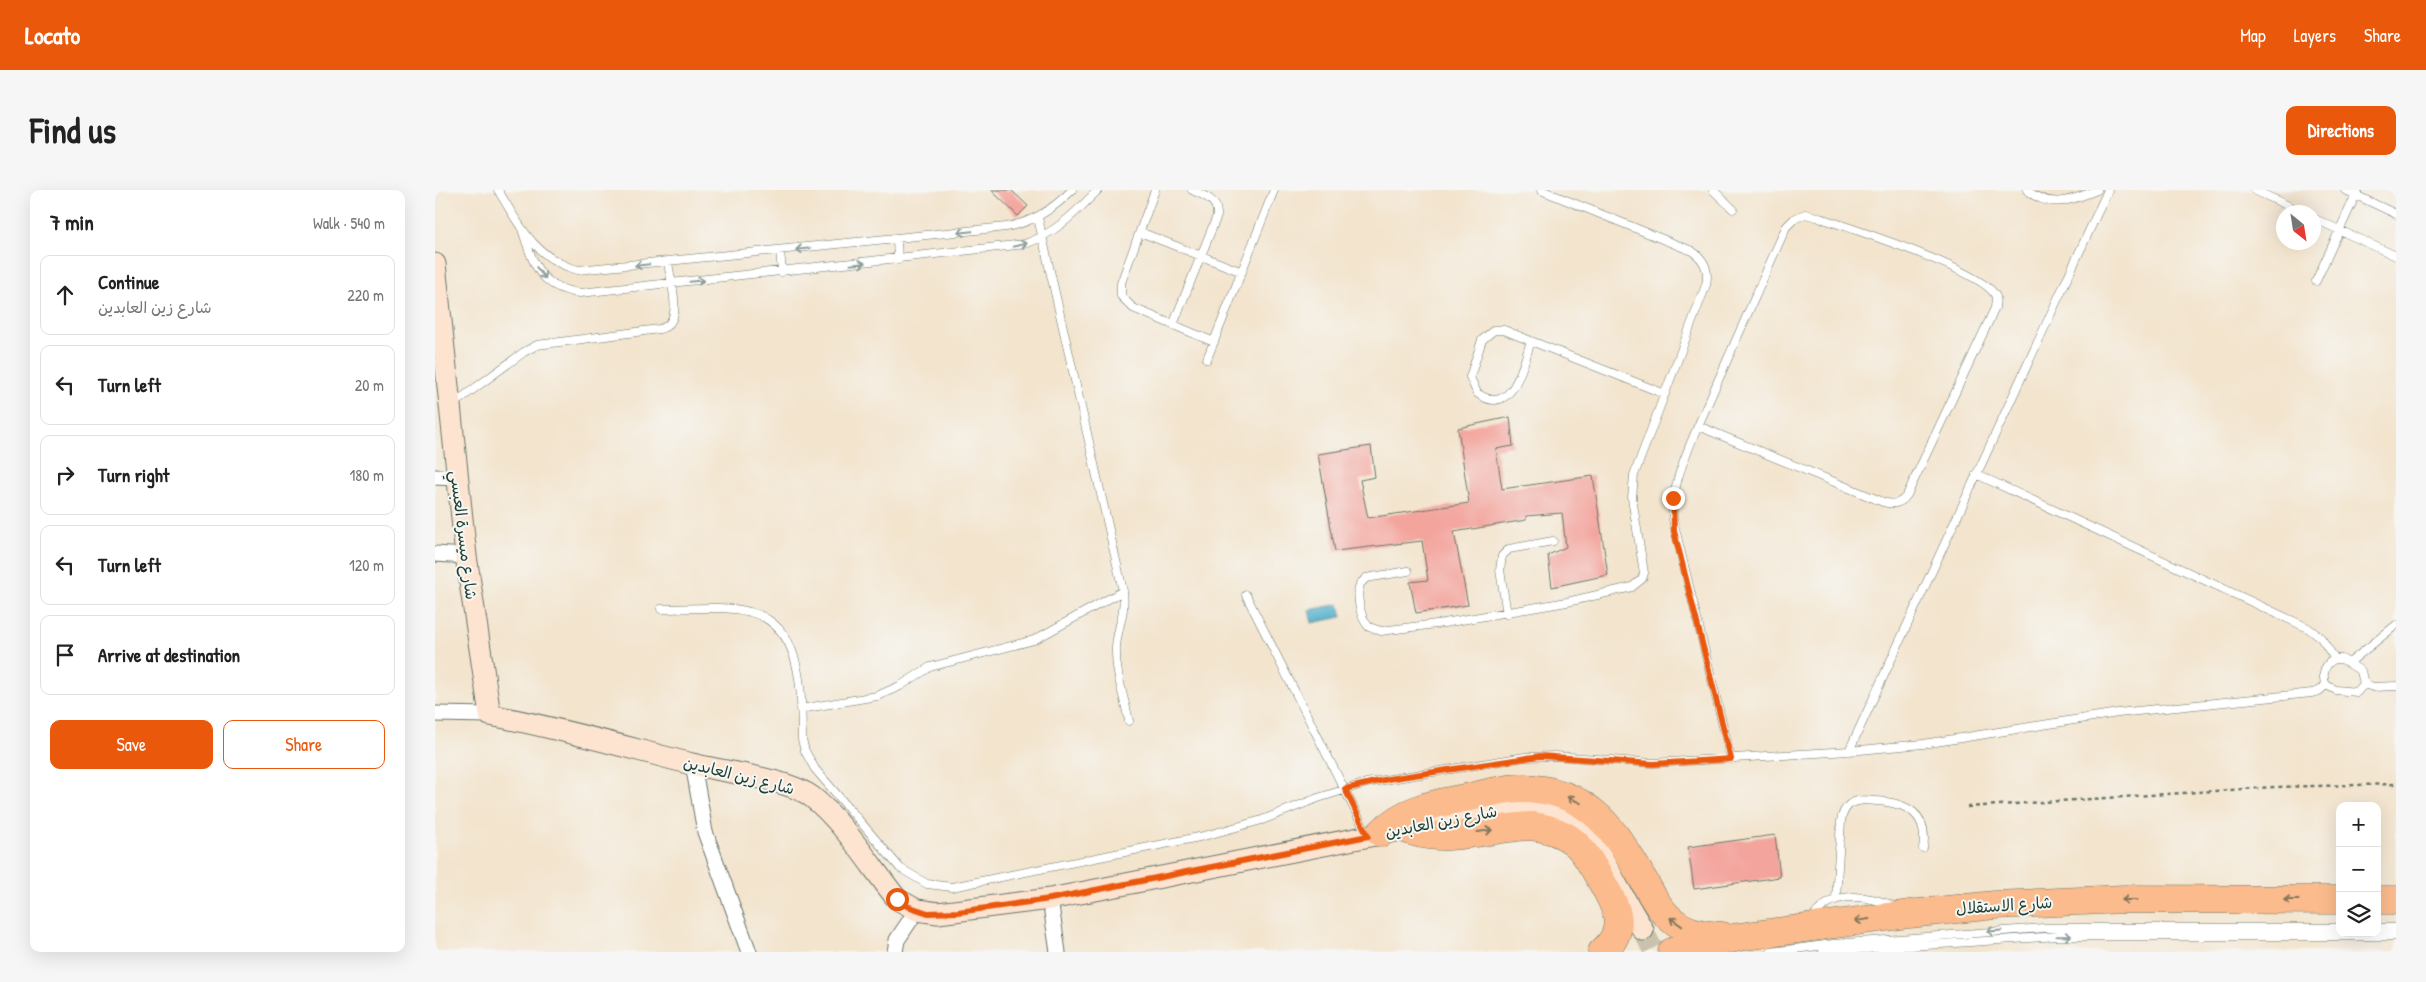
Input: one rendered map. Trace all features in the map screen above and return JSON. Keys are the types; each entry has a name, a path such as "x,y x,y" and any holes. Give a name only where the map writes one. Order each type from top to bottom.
{"highway":[{"path":"1384,832 1394,820 1411,812 1457,799 1520,788 1552,792 1582,804 1607,823 1627,851 1658,907 1673,921 1701,934 1739,937"},
{"path":"1384,832 1444,837 1532,826 1549,829 1565,836 1575,843 1590,860 1616,907 1617,928 1614,938 1602,952"},
{"name":"شارع الاستقلال","path":"1672,952 1739,937 1807,927 1995,905 2068,900 2336,900"},
{"path":"2381,900 2396,900"}],"street":[{"name":"شارع ميسرة العبسي","path":"435,264 466,556 490,715"},
{"path":"435,477 457,478"},
{"path":"435,554 466,556"},
{"name":"شارع زين العابدين","path":"435,714 490,715 574,732 693,764 771,781 811,796 840,827 897,899 917,910 938,914 1050,899 1522,806 1552,811 1578,826 1588,837 1643,930"},
{"path":"693,764 705,832 749,952"},
{"path":"1050,899 1057,952"},
{"path":"895,952 897,940 917,910"}],"lane":[{"path":"499,190 521,229 536,268 547,281 563,290 580,293 1010,247 1041,238 1065,224 1098,190"},
{"path":"521,229 550,260 578,270 897,240 1006,227 1038,218 1052,209 1072,190"},
{"path":"1155,190 1121,283 1121,296 1129,306 1214,342"},
{"path":"1173,325 1217,211 1213,201 1192,190"},
{"path":"1207,359 1274,190"},
{"path":"1408,571 1366,578 1360,584 1358,593 1362,616 1369,627 1381,631 1507,614 1626,589 1638,584 1642,579 1645,568 1632,498 1634,474 1706,285 1707,272 1702,260 1692,251 1541,190"},
{"path":"1713,190 1733,208"},
{"path":"2027,190 2037,198 2049,202 2062,201 2097,190"},
{"path":"1849,751 2108,190"},
{"path":"2254,190 2287,205"},
{"path":"2345,190 2357,193 2396,214"},
{"path":"2316,280 2357,193"},
{"path":"1698,426 1883,502 1894,504 1900,502 1907,495 1995,308 1995,292 1987,285 1955,269 1889,242 1817,216 1799,216 1786,227 1698,426 1676,481 1673,498 1673,520 1731,759"},
{"path":"1038,218 1041,238 1123,591 1125,606 1116,646 1116,659 1129,721"},
{"path":"2321,222 2396,256"},
{"path":"1140,232 1241,272"},
{"path":"897,240 898,260"},
{"path":"780,251 782,272"},
{"path":"449,407 524,352 537,345 669,325 675,316 668,262"},
{"path":"1531,341 1517,382 1511,392 1494,400 1477,393 1471,383 1470,371 1485,336 1499,329 1531,341 1665,394"},
{"path":"1977,474 2308,628 2321,638 2335,659"},
{"path":"1507,614 1500,570 1502,556 1509,549 1553,541"},
{"path":"800,709 877,696 900,686 930,667 1034,640 1123,591"},
{"path":"1246,594 1345,789 1384,832"},
{"path":"661,609 740,610 751,612 770,621 785,636 795,655 805,751 815,769 900,868 917,880 939,887 965,886 1204,836 1262,820 1345,789 1388,779 1540,756 1653,764 1849,751 1923,744 2119,714 2312,693 2319,691 2326,685"},
{"path":"2349,663 2396,625"},
{"path":"2335,659 2342,659 2361,671 2364,684 2357,692 2353,693 2332,689 2326,685 2323,676 2326,668 2335,659"},
{"path":"2364,684 2378,687 2396,686"},
{"path":"1836,898 1841,821 1844,812 1851,804 1865,800 1890,802 1906,806 1918,817 1922,824 1924,832 1923,848"},
{"path":"1807,927 1816,913 1836,898 1874,899 1909,914"},
{"path":"1771,952 1833,944 2044,928 2336,928"},
{"path":"2381,928 2396,928"},
{"path":"1823,952 2058,936 2396,936"}],"path":[{"path":"1967,807 2275,787 2396,784"}],"water":[{"path":"1339,604 1342,617 1312,623 1309,610"}],"building":[{"path":"991,190 1011,190 1028,206 1018,216"},
{"path":"1510,417 1513,446 1496,449 1502,489 1593,476 1608,575 1552,587 1548,555 1566,547 1562,513 1526,516 1526,520 1454,532 1468,605 1416,613 1410,582 1428,580 1422,541 1335,551 1318,454 1371,446 1375,477 1360,480 1368,518 1469,503 1458,428"},
{"path":"1775,835 1780,877 1694,889 1688,847"}],"tunnel":[{"path":"1643,930 1654,952"}],"route":[{"path":"897,899 907,906 928,913 958,912 1050,899 1368,836 1345,789 1388,779 1540,756 1653,764 1731,759 1674,531 1673,498"}]}
